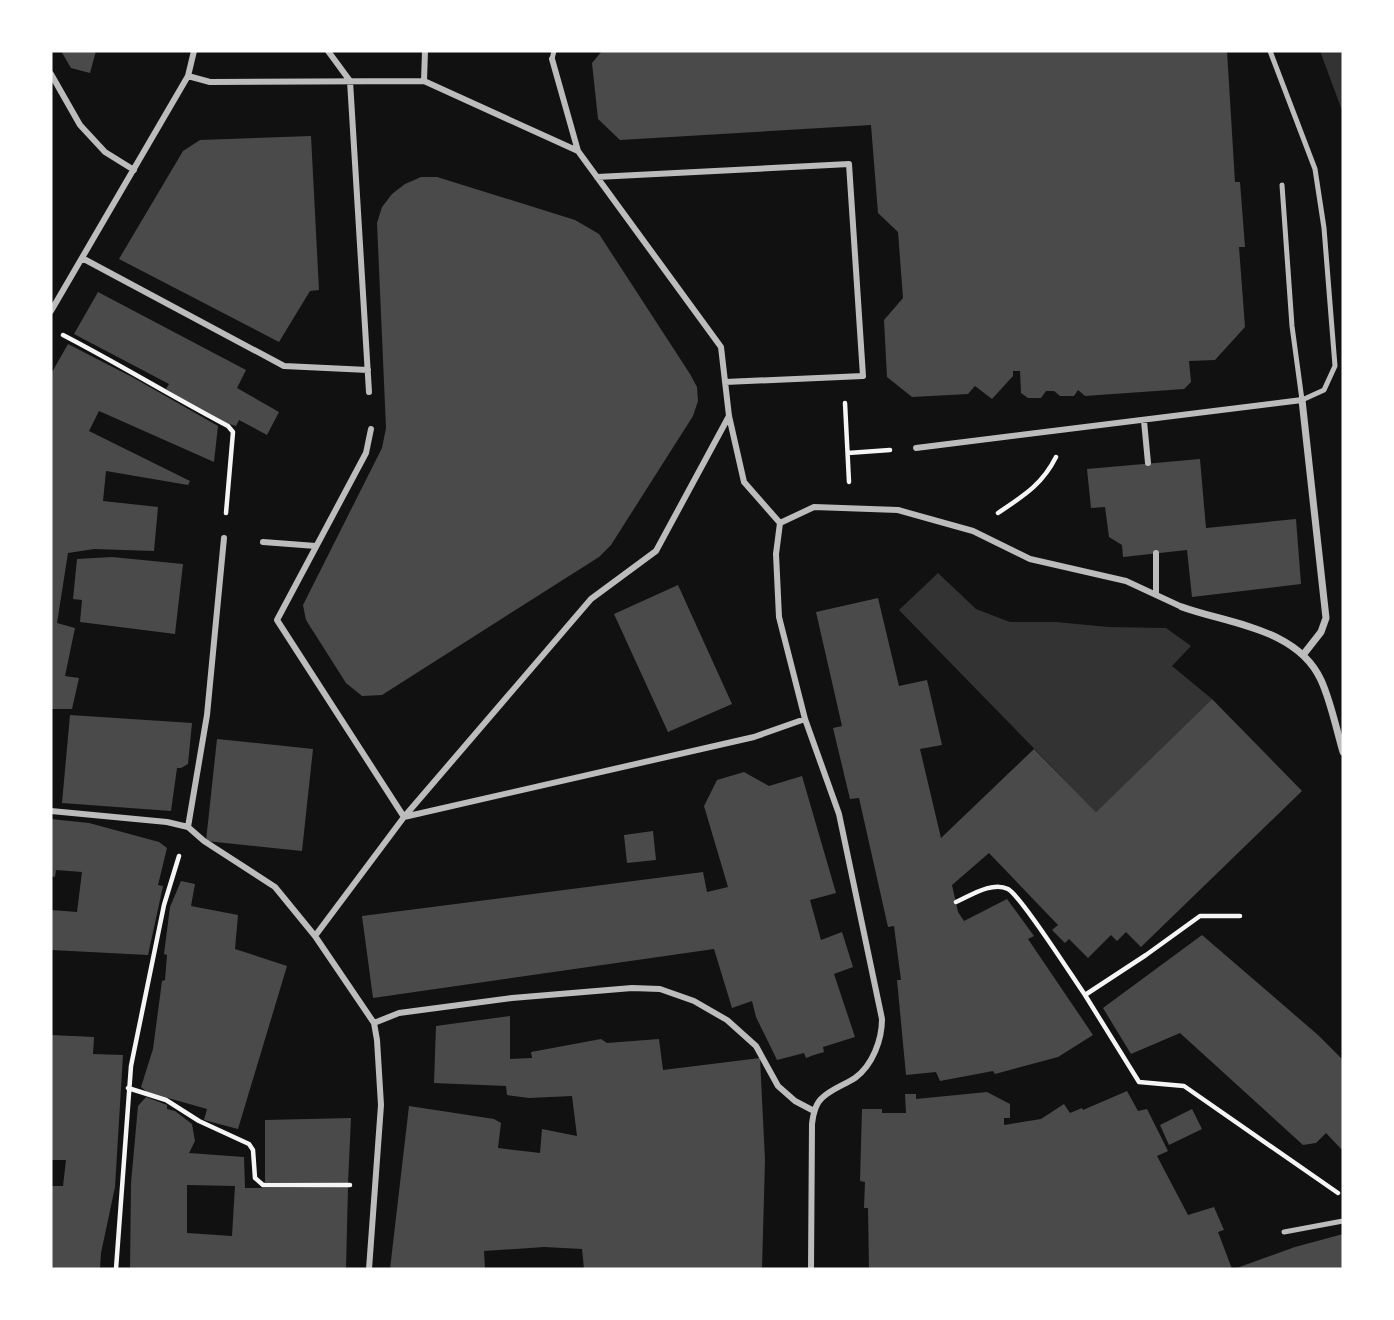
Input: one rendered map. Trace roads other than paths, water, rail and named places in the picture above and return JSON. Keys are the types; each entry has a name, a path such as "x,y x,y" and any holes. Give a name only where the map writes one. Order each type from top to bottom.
{"street":[{"path":"51,311 188,76 194,51"},
{"path":"328,51 350,81 369,392"},
{"path":"424,81 425,51"},
{"path":"552,59 578,151 721,347 729,416 744,482 780,523 776,555 779,617 805,719 838,814 882,1019 882,1030 872,1059 858,1076 820,1099 814,1111 811,1269"},
{"path":"51,74 79,125 106,152 134,170"},
{"path":"188,76 210,82 424,81 578,151"},
{"path":"597,177 849,164 863,376 725,382"},
{"path":"82,258 284,366 368,370"},
{"path":"916,448 1302,400 1326,618 1321,632 1303,655"},
{"path":"315,936 404,817 591,599 656,551 729,416"},
{"path":"1144,421 1149,463"},
{"path":"371,429 366,453 276,620 404,817"},
{"path":"780,523 814,507 898,510 973,531 1031,559 1126,581 1208,617 1250,627 1282,639 1303,655 1320,678 1343,752"},
{"path":"188,827 207,715 224,538"},
{"path":"263,542 316,546"},
{"path":"1156,553 1156,595"},
{"path":"404,817 754,737 805,719"},
{"path":"51,811 167,822 188,827 204,841 275,887 315,936 374,1023 377,1040 381,1105 369,1269"},
{"path":"374,1023 399,1013 512,998 600,990 660,989 694,1000 727,1020 747,1036 764,1057 778,1086 795,1101 814,1111"}],"lane":[{"path":"552,59 554,51"},
{"path":"1269,51 1315,169 1324,228 1335,366 1324,390 1302,400 1292,326 1282,185"},
{"path":"1284,1232 1343,1221"}]}
